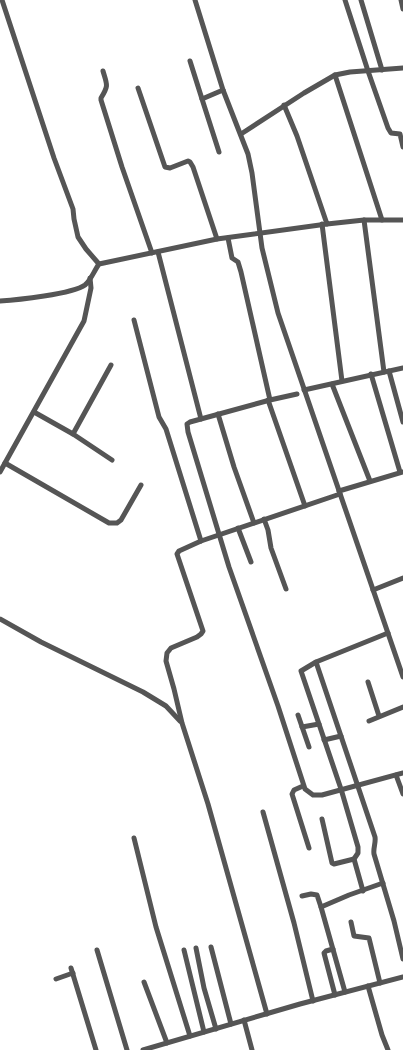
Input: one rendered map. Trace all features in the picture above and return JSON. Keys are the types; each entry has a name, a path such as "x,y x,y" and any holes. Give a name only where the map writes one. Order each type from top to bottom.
{"street":[{"path":"2,0 54,158 73,210 78,237 99,264"},
{"path":"195,0 223,90 251,163 259,234 278,313 403,677"},
{"path":"345,0 389,131 391,133 400,134 403,147"},
{"path":"361,0 382,70"},
{"path":"400,0 403,9"},
{"path":"190,61 219,152"},
{"path":"241,134 284,105 335,75 403,68"},
{"path":"103,70 107,87 101,100 122,167 152,253"},
{"path":"335,75 382,220"},
{"path":"138,88 165,167 170,168 188,161 190,162 217,239"},
{"path":"202,99 223,90"},
{"path":"284,105 297,136 325,224 342,381"},
{"path":"364,220 386,371 403,422"},
{"path":"0,301 22,300 72,290 85,284 99,264 217,239 364,220 403,220"},
{"path":"228,238 232,258 238,262 241,272 269,400 305,506"},
{"path":"158,252 200,419"},
{"path":"0,472 84,320 91,288 90,278"},
{"path":"134,320 159,417 166,429 201,541"},
{"path":"73,434 111,365"},
{"path":"403,368 342,381 298,394 269,400 218,414 187,424 237,593 278,706 303,786 308,792 317,796 403,773"},
{"path":"267,1014 208,804 182,724 174,689 167,668 166,657 171,648 197,636 202,632 177,554 179,551 201,541 305,506 370,481 402,472 371,374"},
{"path":"332,384 370,481"},
{"path":"34,412 73,434 112,460"},
{"path":"218,414 234,467 254,523"},
{"path":"5,463 109,523 117,523 121,520 141,486"},
{"path":"264,519 268,530 271,548 286,590"},
{"path":"238,528 251,562"},
{"path":"373,590 403,578"},
{"path":"0,619 42,642 143,692 166,706 182,724"},
{"path":"322,819 332,863 334,864 354,859 358,853 358,847 341,789 301,674 303,669 316,662 388,633"},
{"path":"316,662 375,837 374,851 403,959"},
{"path":"368,682 379,716"},
{"path":"369,721 403,707"},
{"path":"298,715 309,747"},
{"path":"302,727 319,724"},
{"path":"324,740 342,736"},
{"path":"396,774 403,794"},
{"path":"303,786 294,790 292,794 309,848"},
{"path":"263,812 294,924 313,1001"},
{"path":"134,838 156,927 190,1036"},
{"path":"354,859 364,890"},
{"path":"321,907 348,895 383,883"},
{"path":"302,896 311,894 317,895 345,992"},
{"path":"351,922 354,936 369,938 380,983"},
{"path":"211,947 231,1024"},
{"path":"196,948 204,988 216,1029"},
{"path":"333,949 324,953 335,995"},
{"path":"97,950 127,1050"},
{"path":"184,950 204,1032"},
{"path":"56,979 72,971 96,1050"},
{"path":"143,1050 244,1020 403,977"},
{"path":"144,982 167,1043"},
{"path":"368,986 382,1035 388,1050"},
{"path":"244,1020 252,1050"}]}
